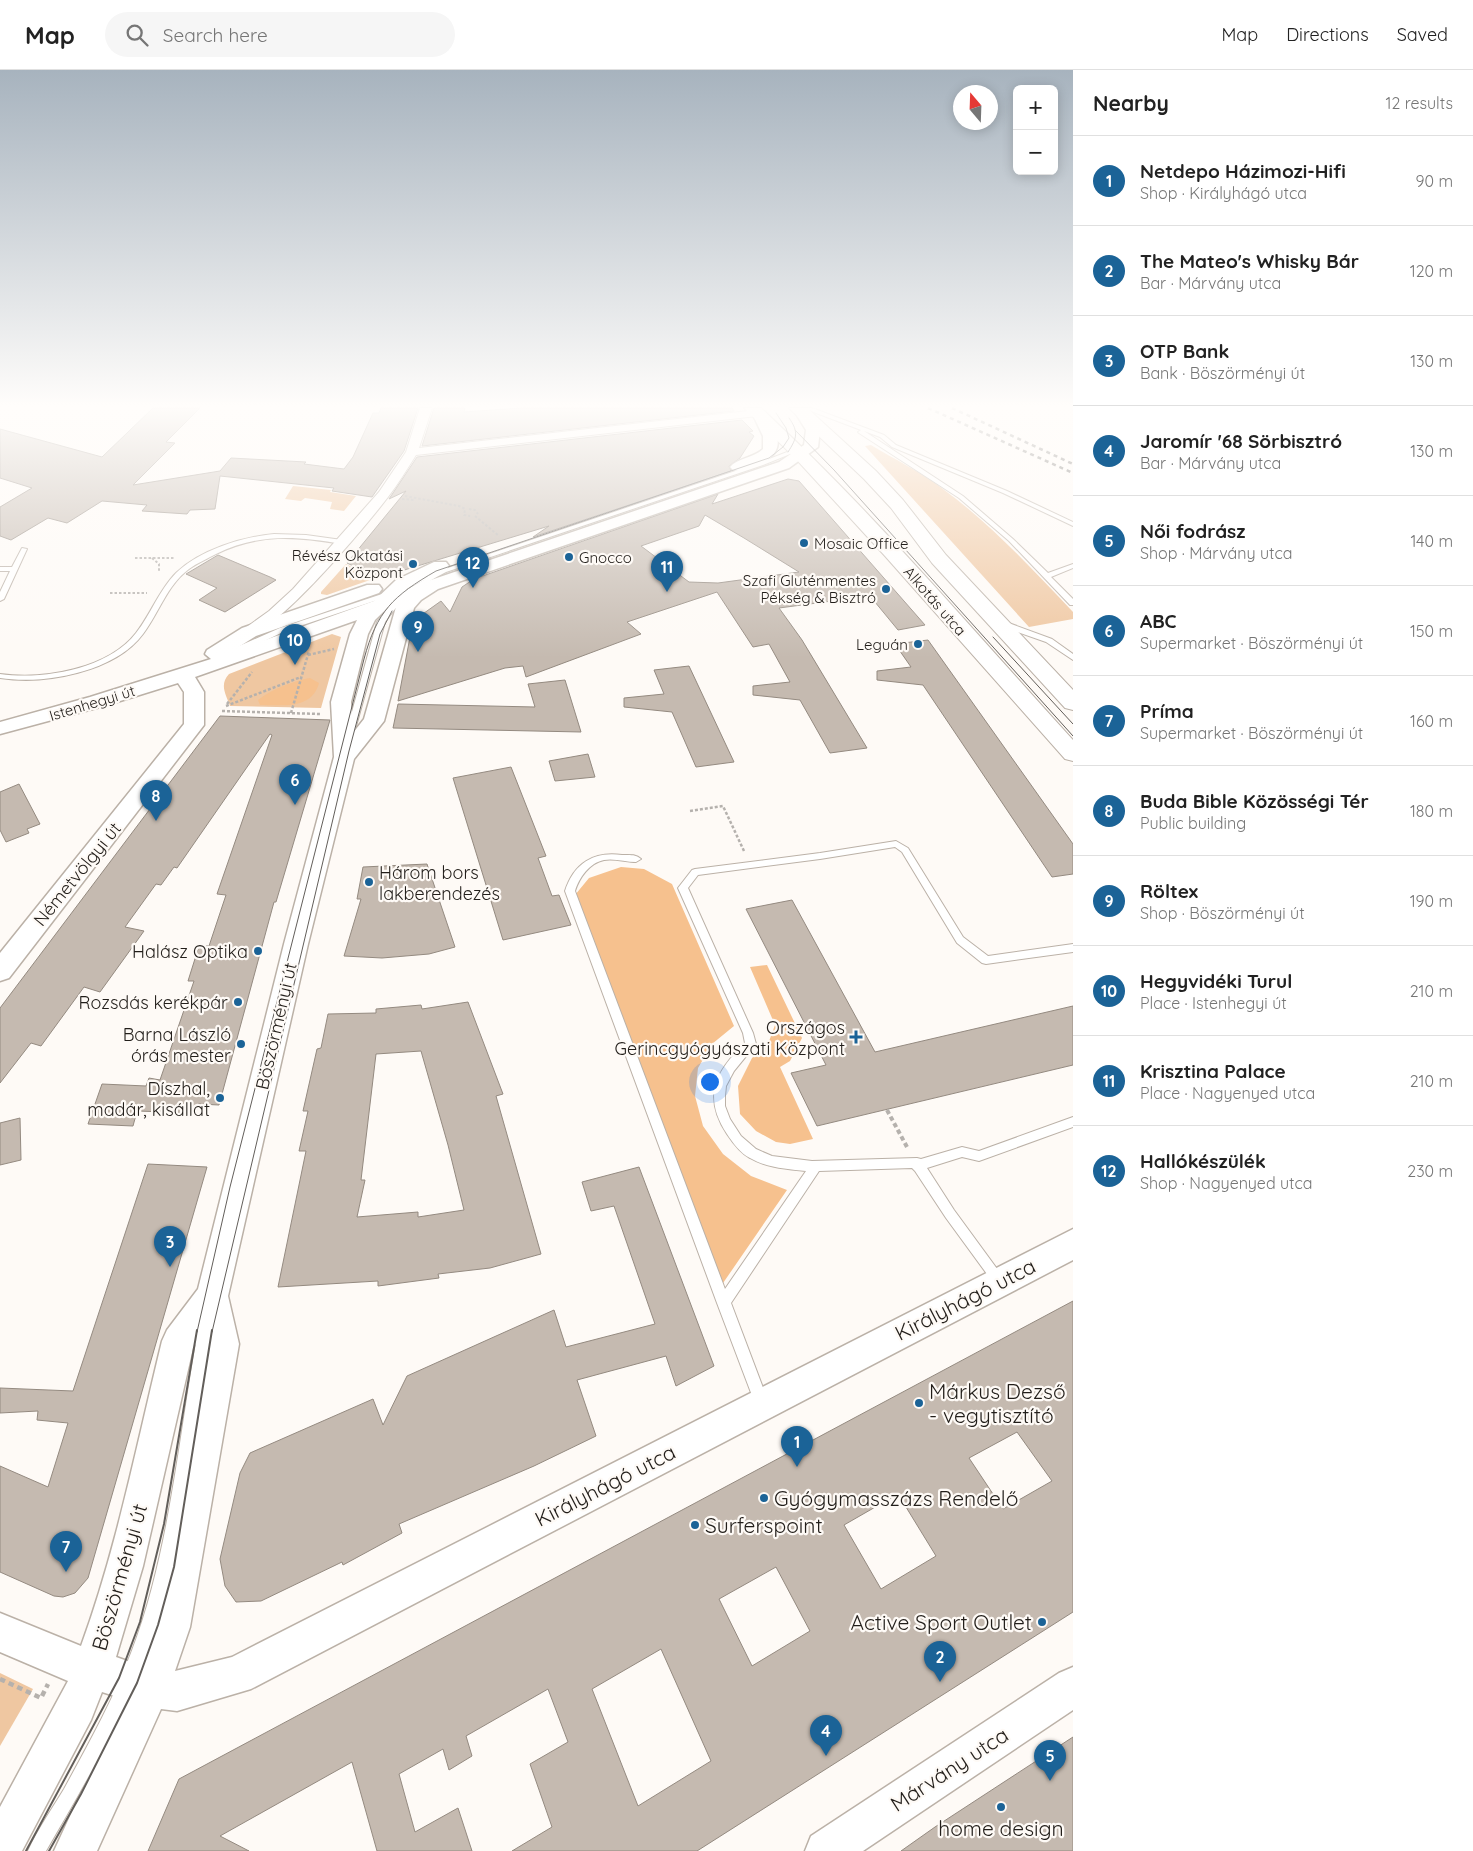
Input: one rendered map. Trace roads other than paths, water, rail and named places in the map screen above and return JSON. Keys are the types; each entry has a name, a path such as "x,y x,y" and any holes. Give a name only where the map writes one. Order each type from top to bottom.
{"main road":[{"name":"Alkotás utca","path":"840,491 1073,754"},
{"name":"Alkotás utca","path":"886,491 898,504 939,558 1073,703"}],"street":[{"path":"249,632 274,614 298,592 386,491"},
{"path":"411,588 508,544 665,491"},
{"path":"411,588 707,491"},
{"name":"Istenhegyi út","path":"0,728 71,711 192,672 331,622 411,588"},
{"name":"Istenhegyi út","path":"192,672 249,632 411,588"},
{"name":"Böszörményi út","path":"75,1851 108,1674 111,1616 125,1566 178,1341 212,1296 296,944 344,757 342,702 360,634 367,618 411,588 416,596 405,607 400,619 374,721 344,757"},
{"name":"Istenhegyi út","path":"331,622 355,625 360,634"},
{"name":"Németvölgyi út","path":"0,971 194,725 192,672"},
{"name":"Királyhágó utca","path":"0,1632 108,1674 177,1691 237,1675 1073,1244"},
{"name":"Böszörményi út","path":"0,1850 77,1706 108,1674 172,1618 223,1344 212,1296"},
{"name":"Márvány utca","path":"826,1851 1073,1687"}],"lane":[{"path":"953,491 962,497 1011,540 1073,603"},
{"path":"1003,491 1073,524"},
{"path":"0,676 22,679 72,671 124,651 140,633 176,576 192,564 231,543 255,538 299,534 342,542"},
{"path":"0,599 24,549"},
{"path":"1047,576 1073,566"},
{"path":"0,569 15,569"},
{"path":"192,672 250,642 320,616 411,588"},
{"path":"344,757 376,634 388,610 411,588"},
{"path":"998,623 1050,640 1073,658"},
{"path":"1050,640 1065,637"},
{"path":"999,1282 917,1164 788,1165 756,1156 730,1131 720,1109 720,1086 732,1061 750,1044 748,1033 683,888 695,872 896,844 906,850 960,940 986,960 1073,948"},
{"path":"636,859 604,857 588,865 573,878 570,891 762,1404"},
{"path":"918,1166 962,1152 979,1156 1073,1122"},
{"path":"723,1303 817,1165"},
{"name":"Böszörményi út","path":"38,1851 72,1790 108,1674"}],"tram line":[{"path":"197,1332 230,1187 364,659 369,642 381,617 398,597 436,571 671,491"},
{"path":"853,491 1073,736"},
{"path":"212,1332 349,751 380,634 392,611"},
{"path":"993,637 1073,724"},
{"path":"26,1851 119,1678 140,1622 164,1524 197,1330"},
{"path":"49,1851 81,1794 137,1683 158,1625 174,1567 212,1330"}],"place":[{"name":"Mosaic Office","path":"804,543"},
{"name":"Gnocco","path":"569,557"},
{"name":"Révész Oktatási Központ","path":"413,564"},
{"name":"Hallókészülék","path":"473,588"},
{"name":"Szafi Gluténmentes Pékség & Bisztró","path":"886,589"},
{"name":"Krisztina Palace","path":"667,592"},
{"name":"Leguán","path":"918,644"},
{"name":"Röltex","path":"418,652"},
{"name":"Hegyvidéki Turul","path":"295,665"},
{"name":"ABC","path":"295,805"},
{"name":"Buda Bible Közösségi Tér","path":"156,821"},
{"name":"Három bors lakberendezés","path":"369,882"},
{"name":"Halász Optika","path":"258,951"},
{"name":"Rozsdás kerékpár","path":"238,1002"},
{"name":"Országos Gerincgyógyászati Központ","path":"856,1037"},
{"name":"Barna László órás mester","path":"241,1044"},
{"name":"Díszhal, madár, kisállat","path":"220,1098"},
{"name":"OTP Bank","path":"170,1267"},
{"name":"Márkus Dezső - vegytisztító","path":"919,1403"},
{"name":"Netdepo Házimozi-Hifi","path":"797,1467"},
{"name":"Gyógymasszázs Rendelő","path":"764,1498"},
{"name":"Surferspoint","path":"695,1525"},
{"name":"Príma","path":"66,1572"},
{"name":"Active Sport Outlet","path":"1042,1622"},
{"name":"The Mateo's Whisky Bár","path":"940,1682"},
{"name":"Jaromír '68 Sörbisztró","path":"826,1756"},
{"name":"Női fodrász","path":"1050,1781"},
{"name":"home design","path":"1001,1807"}]}
